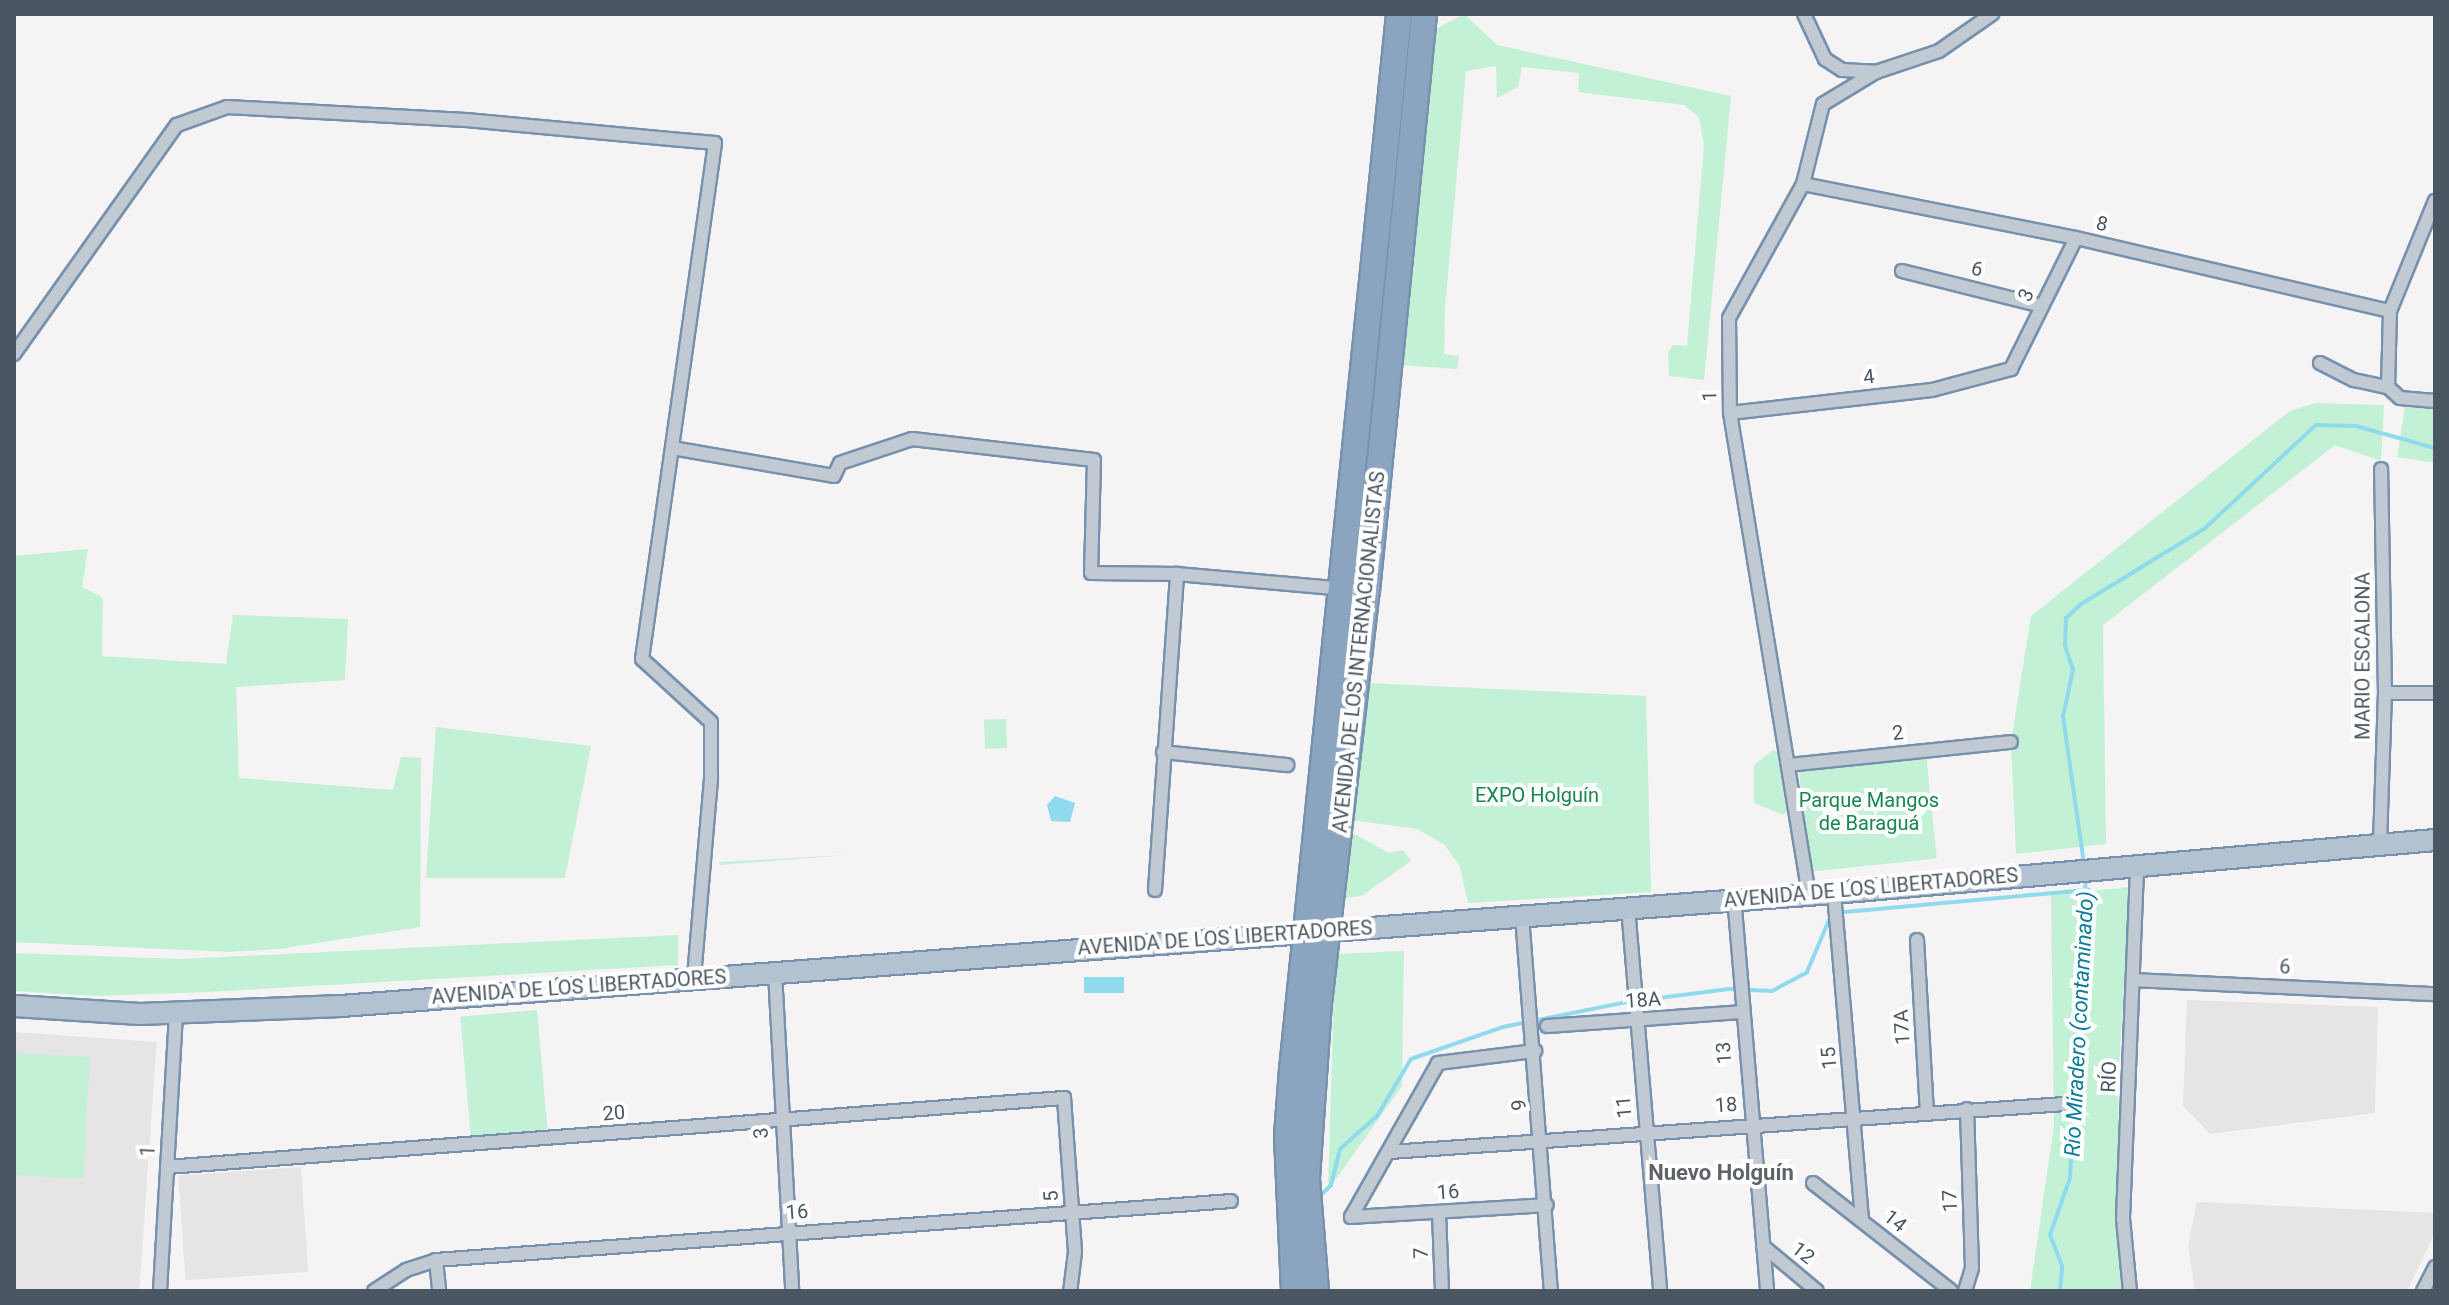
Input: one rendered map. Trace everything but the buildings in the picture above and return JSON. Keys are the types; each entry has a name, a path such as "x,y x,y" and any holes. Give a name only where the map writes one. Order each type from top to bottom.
{"highway":[{"name":"AVENIDA DE LOS INTERNACIONALISTAS","path":"1355,590 1399,14"},
{"name":"AVENIDA DE LOS INTERNACIONALISTAS","path":"1294,1291 1287,1136 1315,933 1424,14"},
{"name":"AVENIDA DE LOS INTERNACIONALISTAS","path":"1315,933 1307,1178 1316,1291"}],"main road":[{"name":"AVENIDA DE LOS LIBERTADORES","path":"14,1006 176,1013 694,979 1809,895 2435,840"}],"street":[{"path":"1804,14 1825,59 1842,70 1876,72"},
{"name":"1","path":"1809,895 1730,413 1729,318 1803,184 1823,104 1876,72 1939,51 1992,14"},
{"path":"14,354 177,125 227,107 466,120 715,143 642,659 711,722 711,779 694,979"},
{"name":"8","path":"1803,184 2076,238 2390,311"},
{"path":"2388,387 2390,311 2435,201"},
{"name":"3","path":"2011,369 2076,238"},
{"name":"6","path":"1902,271 2042,306"},
{"path":"2320,363 2354,380 2388,387 2400,398 2435,401"},
{"name":"4","path":"1730,413 1932,390 2011,369"},
{"path":"672,448 834,476 840,463 912,439 1094,460 1091,573 1177,574 1355,590"},
{"name":"MARIO ESCALONA","path":"2380,843 2385,693 2381,469"},
{"path":"1155,890 1177,574"},
{"path":"2385,693 2435,693"},
{"name":"2","path":"1788,765 2011,742"},
{"path":"1163,752 1287,765"},
{"name":"RÍO","path":"2130,1291 2123,1218 2137,865"},
{"name":"15","path":"1834,893 1862,1220"},
{"name":"13","path":"1735,908 1750,1123 1767,1291"},
{"name":"9","path":"1522,916 1542,1140 1551,1291"},
{"name":"11","path":"1629,919 1660,1291"},
{"name":"17A","path":"1917,940 1927,1112"},
{"name":"3","path":"775,972 780,1118 792,1291"},
{"name":"6","path":"2133,980 2435,994"},
{"name":"18A","path":"1547,1026 1741,1012"},
{"name":"1","path":"160,1291 176,1013"},
{"path":"1390,1152 1441,1061 1535,1051"},
{"name":"20","path":"167,1167 1064,1098"},
{"name":"5","path":"1064,1098 1072,1213 1070,1291"},
{"name":"18","path":"1390,1152 1854,1115 2064,1104"},
{"name":"17","path":"1965,1291 1972,1268 1967,1109"},
{"name":"16","path":"1390,1152 1351,1217 1547,1205"},
{"name":"14","path":"1813,1183 1951,1291"},
{"name":"16","path":"374,1291 406,1270 436,1260 1231,1201"},
{"name":"7","path":"1439,1213 1442,1291"},
{"name":"12","path":"1763,1246 1817,1291"},
{"path":"436,1260 439,1291"},
{"path":"2423,1291 2435,1267"}],"shaded area":[{"path":"2187,1000 2378,1007 2375,1113 2210,1134 2183,1106"},
{"path":"14,1032 157,1042 139,1291 14,1291"},
{"path":"301,1167 308,1272 186,1280 178,1176"},
{"path":"2197,1202 2435,1213 2435,1232 2407,1291 2195,1291 2188,1245"}],"green space":[{"path":"1464,14 1497,45 1731,96 1704,380 1669,376 1668,353 1673,345 1687,346 1704,145 1699,117 1684,105 1578,92 1579,73 1522,67 1518,87 1497,98 1496,66 1466,71 1445,308 1444,354 1459,356 1457,369 1400,365 1432,31"},
{"path":"2316,403 2384,405 2381,461 2335,445 2103,625 2106,844 2016,854 2011,742 2031,616 2290,411"},
{"path":"2405,407 2435,408 2435,463 2397,457"},
{"path":"88,549 82,587 103,598 102,656 226,664 233,615 348,619 345,680 236,687 239,778 393,790 401,757 421,758 420,927 279,949 229,952 14,942 14,556"},
{"name":"EXPO Holguín","path":"1368,683 1646,696 1651,892 1468,903 1460,867 1445,845 1417,829 1352,820"},
{"path":"1006,719 1007,748 985,749 984,720"},
{"path":"436,727 591,746 565,878 426,878"},
{"path":"1773,750 1781,753 1787,787 1788,811 1783,815 1754,803 1754,765"},
{"name":"Parque Mangos de Baraguá","path":"1926,755 1937,858 1810,872 1799,768"},
{"path":"1351,832 1389,853 1403,850 1411,861 1363,895 1342,899"},
{"path":"848,855 720,865 719,862"},
{"path":"2130,887 2118,1082 2122,1291 2030,1291 2054,1125 2051,895"},
{"path":"678,935 678,965 208,992 94,996 14,991 14,953 180,959"},
{"path":"1404,951 1402,1086 1328,1190 1335,954"},
{"path":"537,1010 548,1132 471,1138 460,1017"},
{"path":"14,1053 90,1057 84,1179 14,1175"}],"water":[{"path":"1055,796 1075,803 1070,822 1051,821 1047,805"},
{"path":"1084,977 1124,977 1124,993 1084,993"}],"waterway":[{"name":"Río Miradero (contaminado)","path":"2084,864 2063,717 2073,670 2065,645 2066,618 2081,604 2204,529 2316,425 2356,426 2435,448"},
{"name":"Río Miradero (contaminado)","path":"2060,1291 2062,1266 2050,1235 2070,1178 2086,877"},
{"path":"1845,912 2089,890"},
{"path":"1323,1193 1331,1185 1340,1149 1377,1116 1411,1059 1503,1027 1627,1002 1729,989 1772,991 1807,972 1829,920"}],"district":[{"name":"Nuevo Holguín","path":"1721,1173"}]}
